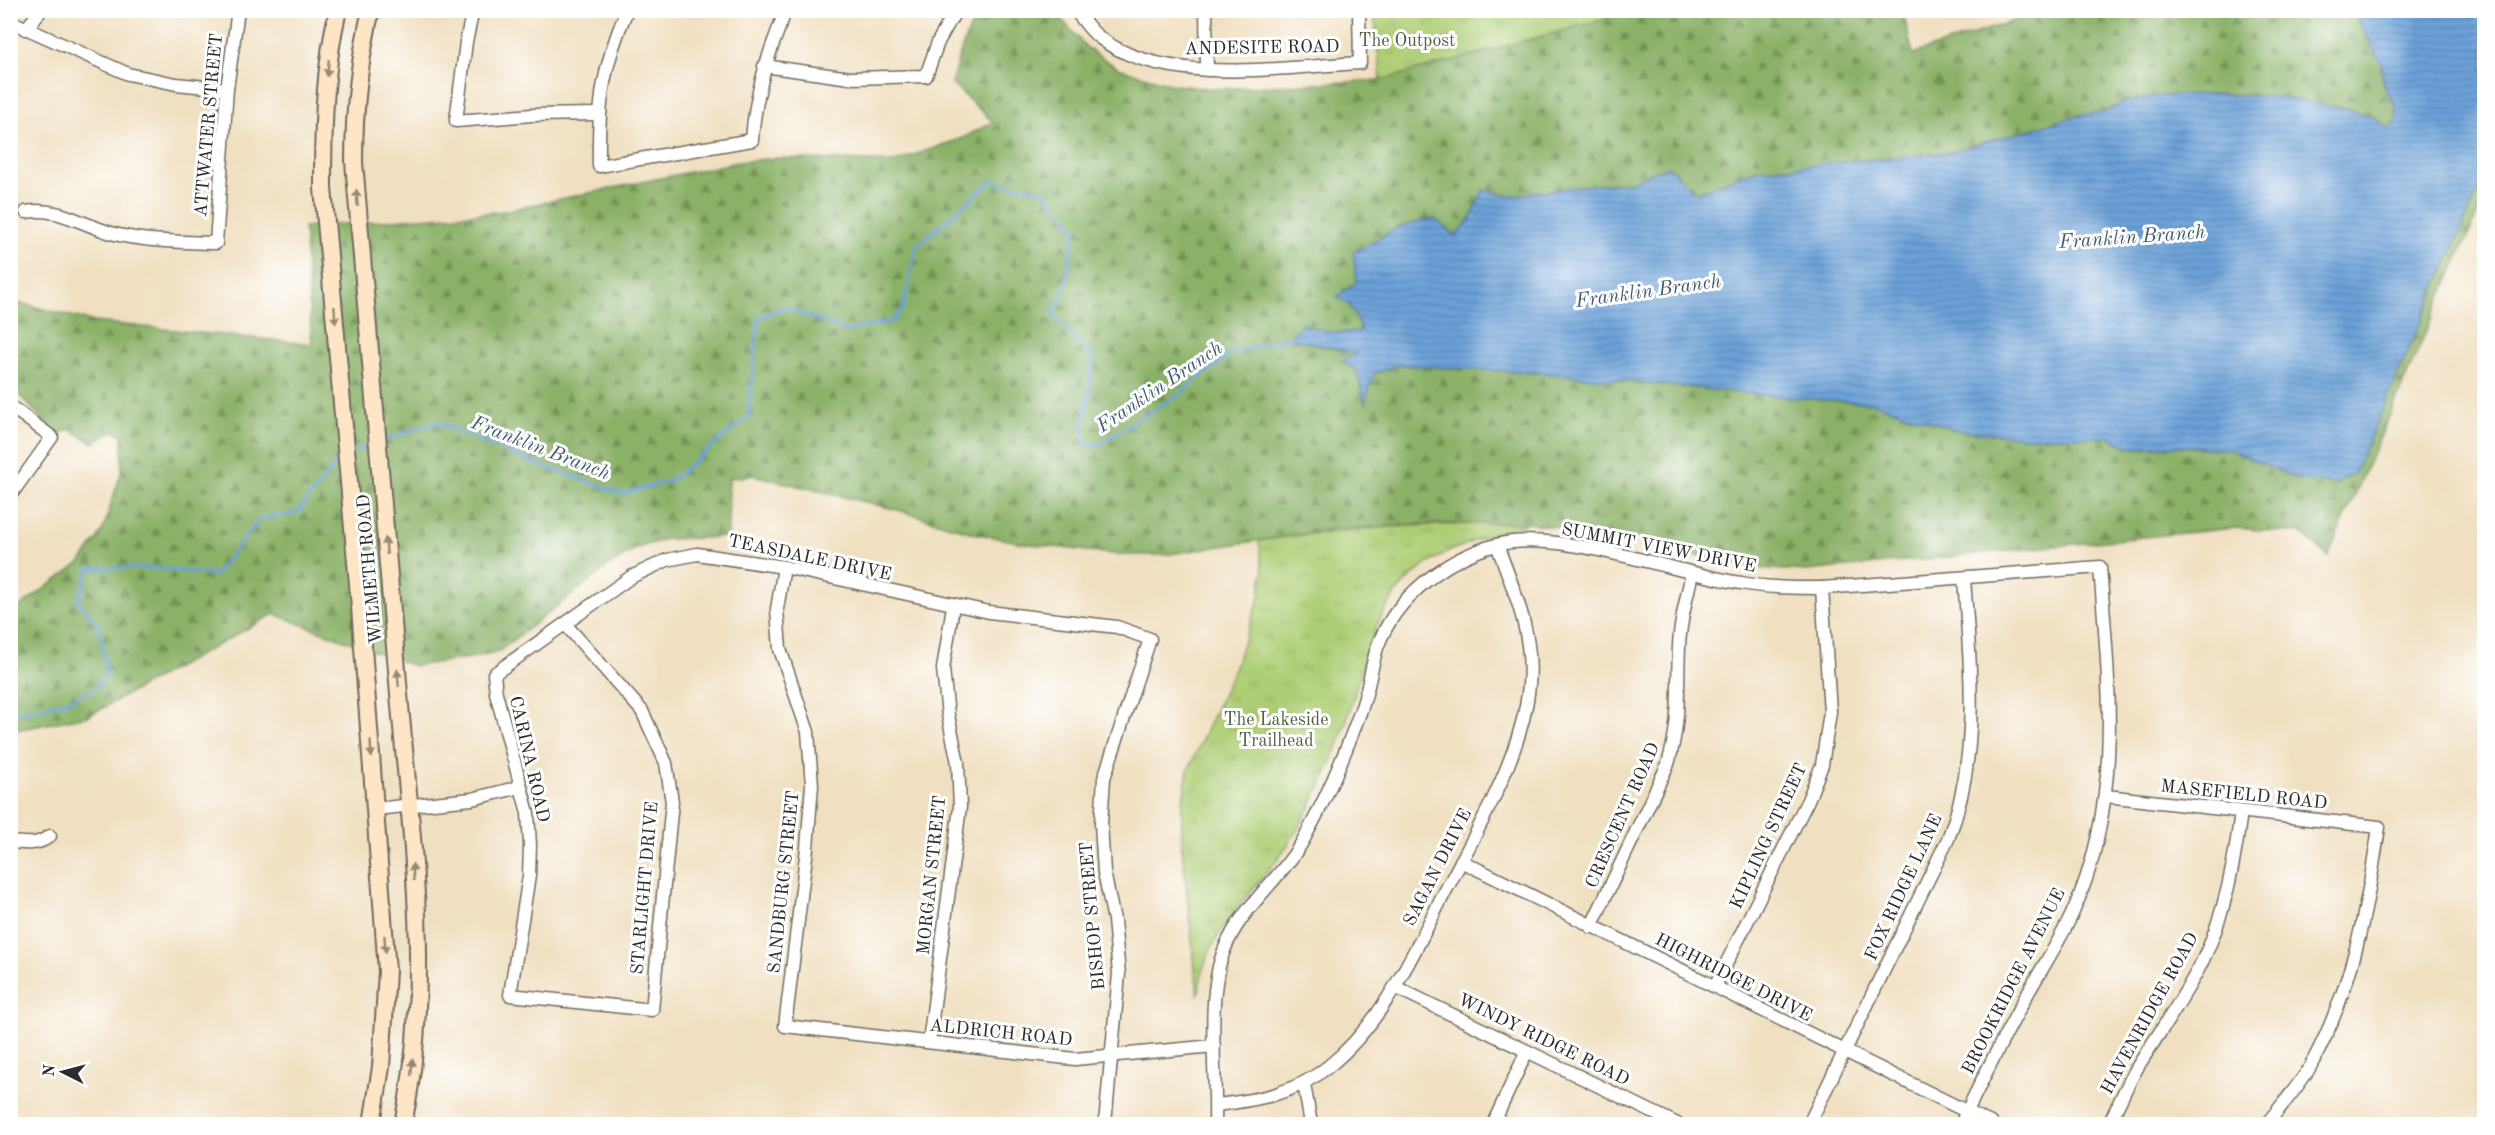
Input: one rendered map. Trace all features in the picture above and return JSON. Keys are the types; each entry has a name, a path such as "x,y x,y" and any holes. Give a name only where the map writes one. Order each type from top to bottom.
{"street":[{"path":"26,28 41,10"},
{"name":"ATTWATER STREET","path":"26,212 47,210 116,234 147,240 216,243 227,89 238,10"},
{"name":"WILMETH ROAD","path":"338,10 329,48 322,125 323,189 331,257 360,607 387,995 381,1067 372,1125"},
{"name":"WILMETH ROAD","path":"371,10 363,46 354,118 354,162 409,806 419,992 409,1092 403,1125"},
{"path":"473,10 466,42 456,121 532,115 598,114"},
{"path":"627,10 608,63 598,114 599,166 752,140 755,104 764,66 786,10"},
{"path":"764,66 850,78 926,76 938,42 956,10"},
{"name":"ANDESITE ROAD","path":"1075,10 1098,37 1134,56 1161,65 1207,70 1360,63 1359,10"},
{"path":"1206,10 1207,70"},
{"path":"10,21 128,74 176,84 227,89"},
{"path":"10,406 52,437 10,496"},
{"name":"SUMMIT VIEW DRIVE","path":"1215,1125 1215,995 1224,949 1246,910 1284,868 1303,841 1345,755 1367,694 1378,648 1397,610 1429,578 1462,558 1497,544 1538,542 1584,548 1741,583 1822,588 2100,567"},
{"name":"SAGAN DRIVE","path":"1215,1105 1261,1100 1304,1084 1348,1049 1395,987 1461,861 1515,750 1529,686 1530,650 1521,611 1497,544"},
{"name":"TEASDALE DRIVE","path":"494,674 527,653 631,577 667,560 697,554 784,567 953,606 1117,627 1150,639"},
{"name":"SANDBURG STREET","path":"784,567 777,609 780,649 808,732 812,784 807,848 785,1026"},
{"name":"BROOKRIDGE AVENUE","path":"1961,1125 1997,1049 2074,911 2096,844 2106,796 2110,708 2100,567"},
{"name":"CRESCENT ROAD","path":"1591,927 1668,764 1676,738 1680,710 1681,625 1692,573"},
{"name":"FOX RIDGE LANE","path":"1809,1125 1959,812 1971,734 1964,578"},
{"name":"KIPLING STREET","path":"1715,986 1808,800 1822,765 1830,712 1822,588"},
{"name":"MORGAN STREET","path":"929,1042 960,807 958,763 948,715 944,669 953,606"},
{"name":"STARLIGHT DRIVE","path":"510,995 652,1010 672,802 666,763 642,711 565,624"},
{"name":"BISHOP STREET","path":"1105,1125 1119,974 1114,920 1104,872 1101,824 1104,778 1150,639"},
{"name":"CARINA ROAD","path":"494,674 528,813 529,866 510,995"},
{"path":"375,809 472,799 520,787"},
{"name":"MASEFIELD ROAD","path":"2106,796 2379,827 2368,900 2345,990 2310,1067 2267,1125"},
{"name":"HAVENRIDGE ROAD","path":"2109,1125 2138,1066 2178,1005 2203,960 2223,907 2233,871 2241,812"},
{"path":"10,842 33,844 42,842 50,836"},
{"name":"HIGHRIDGE DRIVE","path":"1461,861 1992,1125"},
{"name":"WINDY RIDGE ROAD","path":"1395,987 1527,1051 1659,1121 1677,1125"},
{"name":"ALDRICH ROAD","path":"785,1026 1075,1059 1113,1058 1214,1047"},
{"path":"1493,1125 1527,1051"},
{"path":"1304,1084 1311,1125"}],"green space":[{"name":"The Outpost","path":"1374,10 1634,10 1634,11 1381,80"},
{"path":"981,11 1054,11 1088,49 1118,68 1173,85 1215,89 1381,80 1634,11 1903,11 1913,54 2044,11 2353,11 2382,64 2383,85 2396,107 2396,123 2388,129 2376,118 2340,107 2275,97 2208,94 2124,102 2106,112 2080,115 1948,153 1755,170 1696,193 1668,166 1632,182 1510,196 1483,190 1471,218 1456,237 1357,282 1349,304 1362,330 1332,332 1302,324 1319,346 1357,353 1343,361 1357,371 1365,402 1374,374 1398,365 1555,374 1785,397 1873,403 1961,431 2027,437 2109,437 2130,448 2180,446 2232,450 2297,479 2354,474 2484,178 2484,199 2328,556 2301,533 2234,528 1807,571 1754,568 1683,553 1633,537 1528,523 1421,524 1329,530 1163,555 1120,555 1023,543 973,533 902,511 753,475 729,478 728,537 666,539 637,548 614,562 499,651 476,657 414,666 274,614 88,716 11,731 11,613 81,562 102,532 122,470 122,434 113,431 94,443 69,429 57,435 11,386 11,301 95,322 312,344 304,227 498,212 738,162 777,158 895,162 965,137 993,122 951,83 967,36"},
{"name":"The Lakeside Trailhead","path":"1528,523 1474,541 1440,556 1424,566 1397,592 1372,637 1342,734 1320,787 1284,850 1219,934 1202,973 1198,997 1182,846 1182,806 1188,771 1235,667 1260,596 1263,571 1259,541 1326,532 1393,527"}],"water":[{"path":"2353,11 2484,11 2484,178 2354,474 2335,484 2297,479 2232,450 2180,446 2130,448 2109,437 2027,437 1961,431 1873,403 1785,397 1555,374 1398,365 1374,374 1365,403 1357,371 1342,361 1356,353 1289,338 1302,324 1332,332 1362,330 1349,304 1336,297 1357,282 1353,253 1399,227 1434,218 1456,236 1471,218 1483,190 1510,196 1632,182 1668,166 1696,193 1755,170 1948,153 2080,115 2106,112 2124,102 2157,96 2208,94 2275,97 2340,107 2376,118 2388,129 2396,123 2396,107 2383,85 2382,64"}],"waterway":[{"name":"Franklin Branch","path":"384,440 437,422 523,459 623,494 672,480 748,417 759,318 785,307 846,331 893,321 903,309 917,246 992,181 1044,191 1075,228 1066,285 1053,315 1094,360 1082,440 1096,446 1177,396 1232,353 1291,337"},
{"name":"Franklin Branch","path":"353,451 372,445"},
{"name":"Franklin Branch","path":"10,709 28,712 70,700 96,688 107,673 99,627 78,600 90,568 158,568 215,575 260,519 297,513 340,459"}]}
